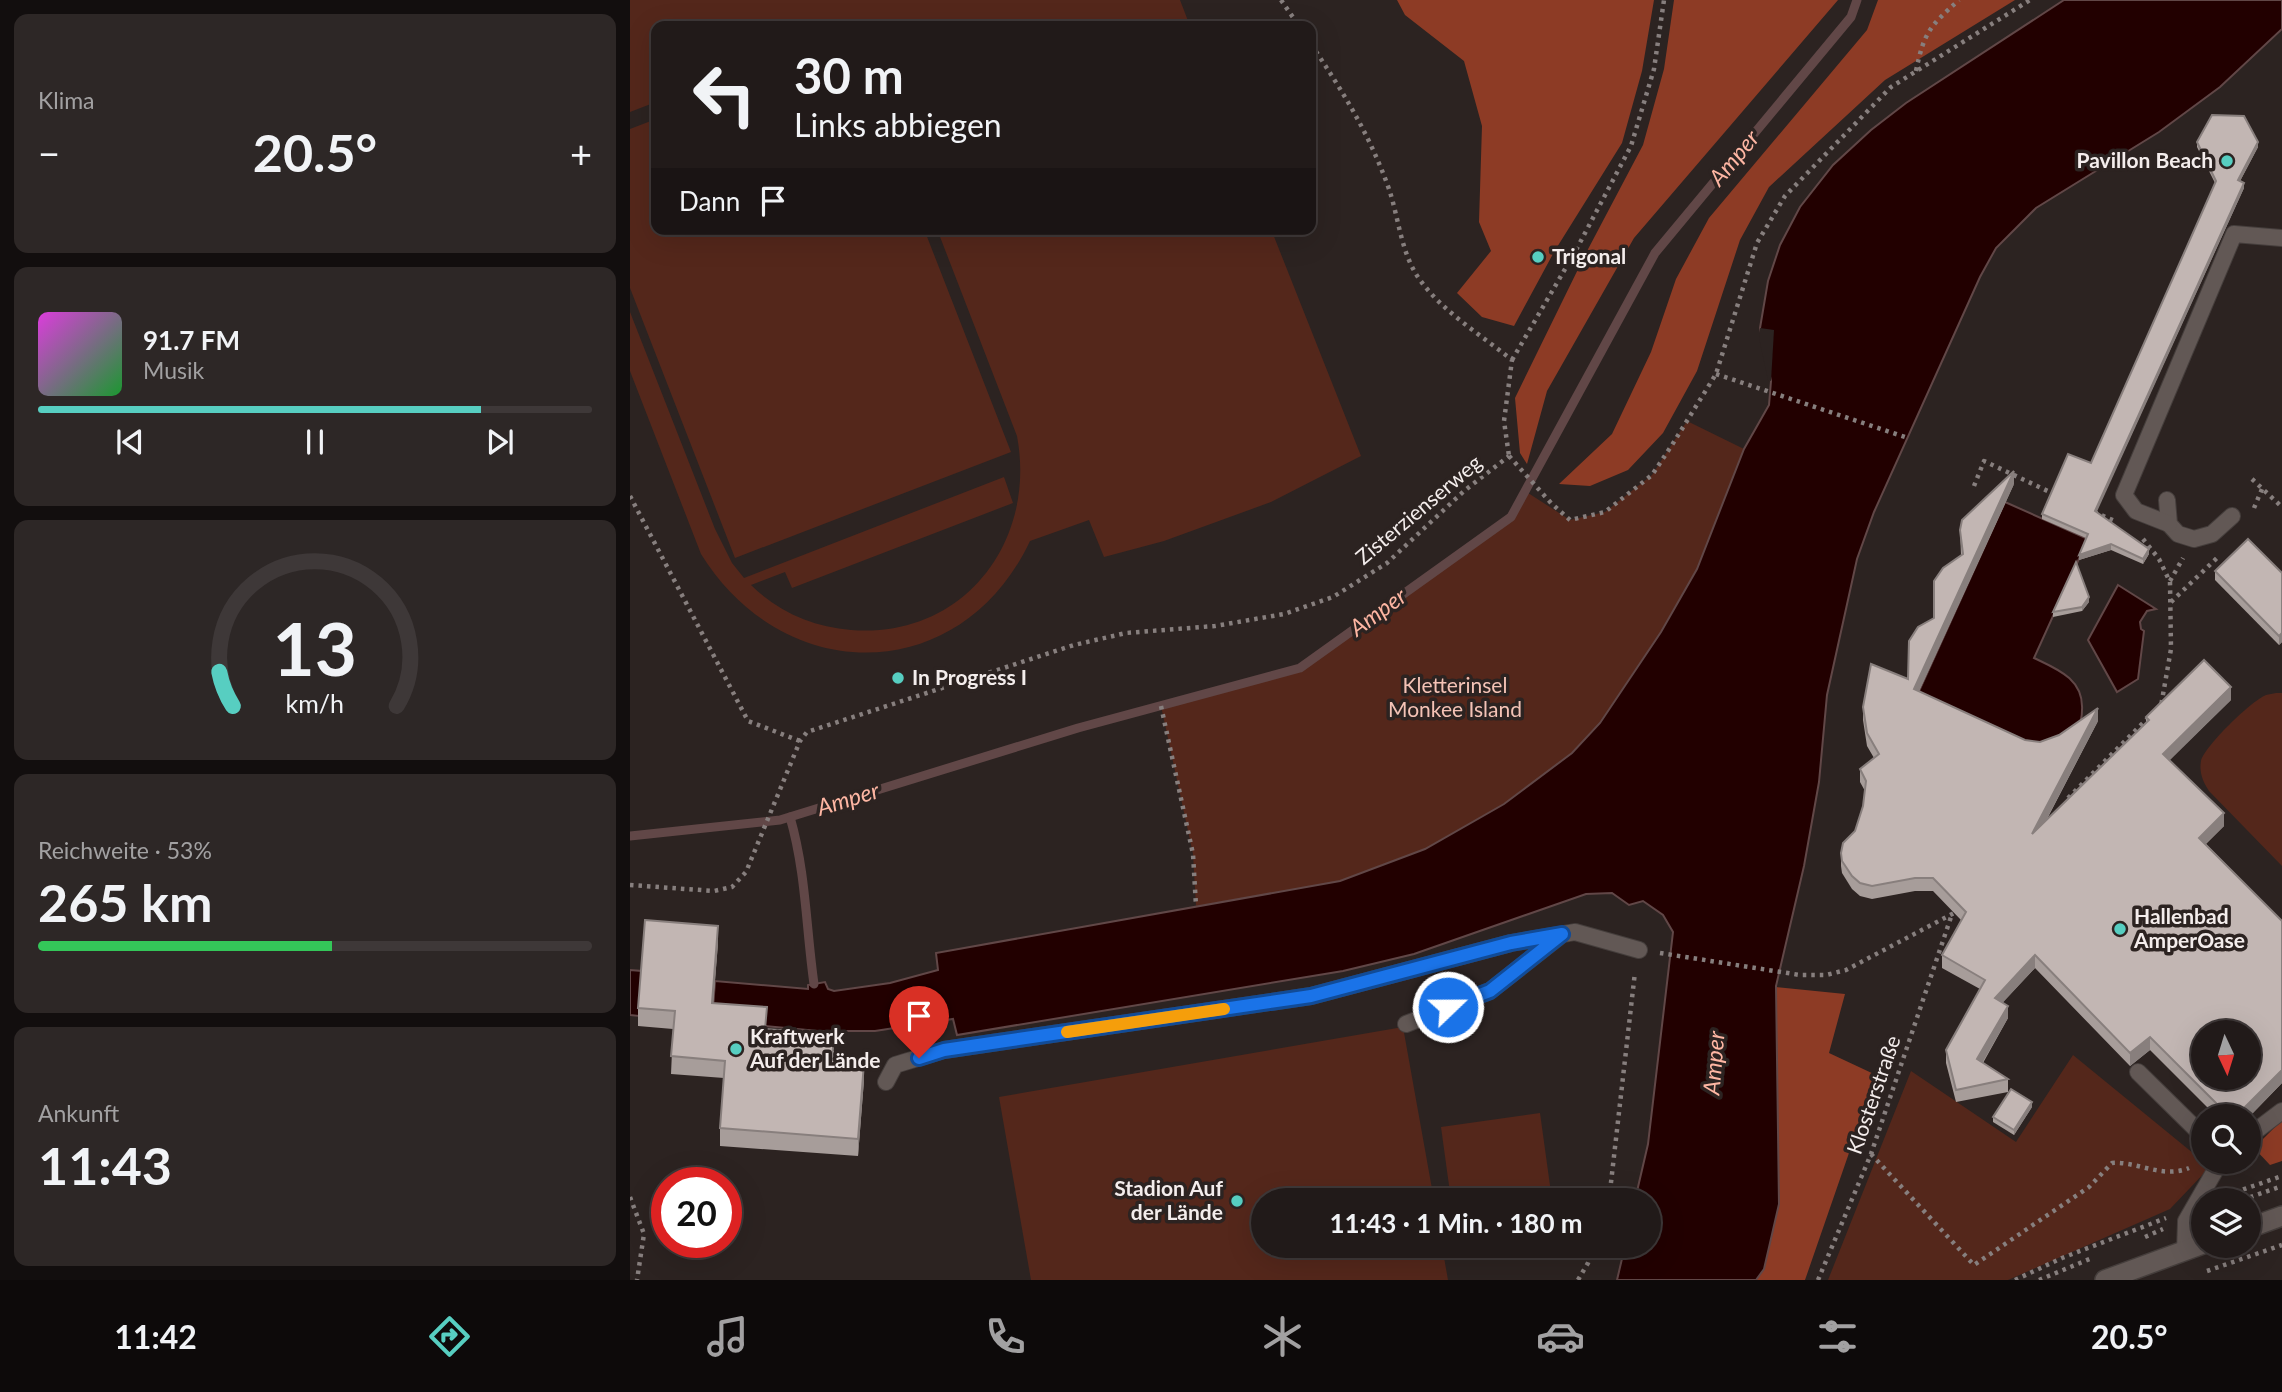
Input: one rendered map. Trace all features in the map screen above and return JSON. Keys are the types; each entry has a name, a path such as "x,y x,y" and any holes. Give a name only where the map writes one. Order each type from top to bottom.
{"street":[{"path":"2261,1224 2282,1216"},
{"path":"2105,1280 2191,1248"}],"lane":[{"path":"2232,516 2211,534 2194,539 2178,534 2169,524 2136,511 2124,495 2234,234 2282,238"},
{"path":"2167,500 2169,524"},
{"path":"886,1082 895,1065 944,1050 1311,996 1511,943 1562,934 1575,932 1639,950"},
{"path":"1406,1024 1490,991 1562,934"},
{"path":"2138,1072 2191,1124"},
{"path":"2261,1127 2282,1111"},
{"path":"2191,1212 2186,1221 2191,1237"}],"path":[{"path":"1281,0 1296,21"},
{"path":"1316,52 1365,129 1389,190 1403,245 1419,279 1447,308 1512,360 1575,252 1631,146 1654,69 1664,0"},
{"path":"1916,71 1922,43 1936,21 1959,0"},
{"path":"1509,456 1544,496 1570,520 1605,512 1652,475 1716,374 1758,243 1785,196 1891,87 2030,0"},
{"name":"Zisterzienserweg","path":"800,741 807,732 1074,645 1126,633 1215,626 1284,614 1333,597 1387,563 1464,491 1509,456 1504,421 1512,360"},
{"path":"1716,374 1908,438"},
{"path":"1974,486 1984,461 2062,497"},
{"path":"2252,479 2282,507"},
{"path":"630,496 748,721 800,741 746,872 732,887 713,891 630,885"},
{"path":"2085,508 2124,526"},
{"path":"2068,798 2161,706 2171,649 2170,582 2159,559 2139,536"},
{"path":"1161,706 1193,854 1196,906"},
{"name":"Klosterstraße","path":"1639,950 1800,975 1826,975 1846,970 1953,915 1871,1154 1818,1280"},
{"path":"1610,1188 1639,950"},
{"path":"1871,1154 1974,1265 2089,1187 2112,1163 2125,1162 2142,1169 2181,1171 2191,1168"},
{"path":"2247,1188 2282,1176"},
{"path":"2261,1193 2282,1186"},
{"path":"630,1197 644,1234 637,1280"},
{"path":"2015,1280 2063,1258 2191,1209"},
{"path":"2204,1272 2282,1245"},
{"path":"1578,1280 1590,1258"}],"green space":[{"path":"630,0 1180,0 1188,21 651,21 651,104 630,112"},
{"path":"651,121 651,235 926,235 1011,452 735,558 630,288 630,129"},
{"path":"939,235 1273,235 1361,456 1271,502 1164,541 1104,557 1089,520 1030,541 999,589 961,623 917,645 871,652 823,647 778,629 736,598 701,554 630,371 630,312 715,529 732,563 744,578 1004,477 1013,503 792,588 785,572 751,585 784,610 810,622 851,630 891,629 927,618 958,601 984,576 1003,546 1015,512 1020,475 1017,436"},
{"name":"Kletterinsel Monkee Island","path":"1687,421 1744,449 1697,569 1661,632 1600,723 1572,753 1504,804 1425,849 1340,881 1196,906 1193,854 1161,706 1300,668 1511,517 1525,491 1570,520 1605,512 1652,475"},
{"path":"2282,693 2282,866 2209,791 2203,781 2201,769 2204,754 2229,725 2259,699"},
{"path":"1403,1027 1432,1188 1251,1188 1251,1258 1444,1258 1448,1280 1031,1280 999,1097"},
{"path":"2073,1055 2191,1151 2191,1174 2203,1174 2170,1209 2008,1280 1828,1280 1911,1071 2016,1142"},
{"path":"1540,1113 1550,1188 1449,1188 1441,1127"}],"shaded area":[{"path":"1397,0 1654,0 1642,71 1622,143 1554,252 1514,326 1482,317 1457,293 1491,251 1479,222 1482,126 1464,61 1405,15"},
{"path":"1674,0 1838,0 1634,238 1547,391 1527,464 1520,453 1515,398 1586,253 1643,145 1664,69"},
{"path":"1878,0 2015,0 1885,80 1769,187 1740,240 1697,371 1663,433 1628,470 1590,486 1559,484 1612,434 1651,352 1676,279 1709,218 1867,30"},
{"path":"1776,987 1845,994 1829,1053 1876,1075 1805,1280 1756,1280 1764,1269 1779,1204"},
{"path":"2282,1120 2282,1161 2270,1165 2261,1155 2261,1141"}],"water":[{"path":"2064,0 2282,0 2282,29 2220,87 2159,132 2036,208 1996,248 1980,277 1874,512 1857,559 1827,695 1819,782 1804,866 1776,986 1779,1204 1764,1269 1756,1280 1617,1280 1622,1258 1661,1258 1661,1188 1638,1188 1648,1144 1673,932 1663,915 1643,901 1629,905 1612,893 1586,894 1414,954 1343,971 957,1035 953,1019 875,1031 818,1031 712,1021 715,981 808,989 808,985 825,982 828,989 834,991 890,983 938,970 936,953 1340,881 1425,849 1504,804 1572,753 1600,723 1661,632 1697,569 1744,449 1769,405 1771,381 1760,328 1768,281 1780,245 1800,207 1833,165 1906,103"},
{"path":"2005,502 2088,539 2034,658 2051,666 2074,683 2081,699 2082,714 2079,724 2050,752 1914,702"},
{"path":"2118,585 2156,609 2147,611 2140,622 2144,631 2138,679 2117,692 2088,640"},
{"path":"630,970 642,971 639,1016 630,1015"}],"pier":[{"path":"1760,328 1774,330 1771,381 1768,380 1759,338"}],"building":[{"path":"2212,115 2244,116 2258,142 2238,180 2244,183 2095,511 2149,549 2143,559 2111,544 2079,555 2088,534 2042,514 2068,454 2091,463 2216,181 2197,142"},
{"path":"2014,471 1914,689 2025,740 2040,742 2059,735 2098,708 2032,834 2149,720 2146,717 2204,660 2231,687 2163,754 2224,813 2199,838 2282,921 2282,1070 2248,1104 2217,1104 2203,1090 2261,1090 2261,1020 2191,1020 2191,1078 2150,1037 2130,1053 2035,955 1995,998 2008,1006 1977,1059 2008,1079 1956,1090 1946,1050 1985,980 1942,955 1966,912 1933,878 1915,878 1872,886 1860,883 1842,861 1841,853 1843,843 1855,831 1863,806 1866,781 1860,769 1879,754 1867,733 1863,707 1871,664 1908,679 1909,641 1918,627 1934,618 1934,581 1943,568 1963,554 1960,530 1962,520"},
{"path":"2248,539 2282,573 2282,633 2279,636 2215,571"},
{"path":"2076,562 2089,597 2082,607 2053,612"},
{"name":"Kraftwerk Auf der Lände","path":"645,920 718,926 712,1003 767,1007 765,1029 834,1034 832,1060 864,1063 858,1139 720,1128 725,1061 671,1056 675,1011 638,1008"},
{"path":"2011,1089 2032,1102 2014,1130 1993,1117"}],"waterway":[{"name":"Amper","path":"630,836 780,820 1078,728 1300,668 1511,517 1655,253 1851,17 1857,0"},
{"path":"790,817 803,879 814,984"}],"slow traffic":[{"path":"1067,1032 1224,1009"}],"place":[{"name":"Pavillon Beach","path":"2227,161"},
{"name":"Trigonal","path":"1538,257"},
{"name":"In Progress I","path":"898,678"},
{"name":"Hallenbad AmperOase","path":"2120,929"},
{"name":"Kraftwerk Auf der Lände","path":"736,1049"},
{"name":"Stadion Auf der Lände","path":"1237,1201"}],"route":[{"path":"919,1058 944,1050 1311,996 1511,943 1562,934 1490,991 1448,1007"}]}
